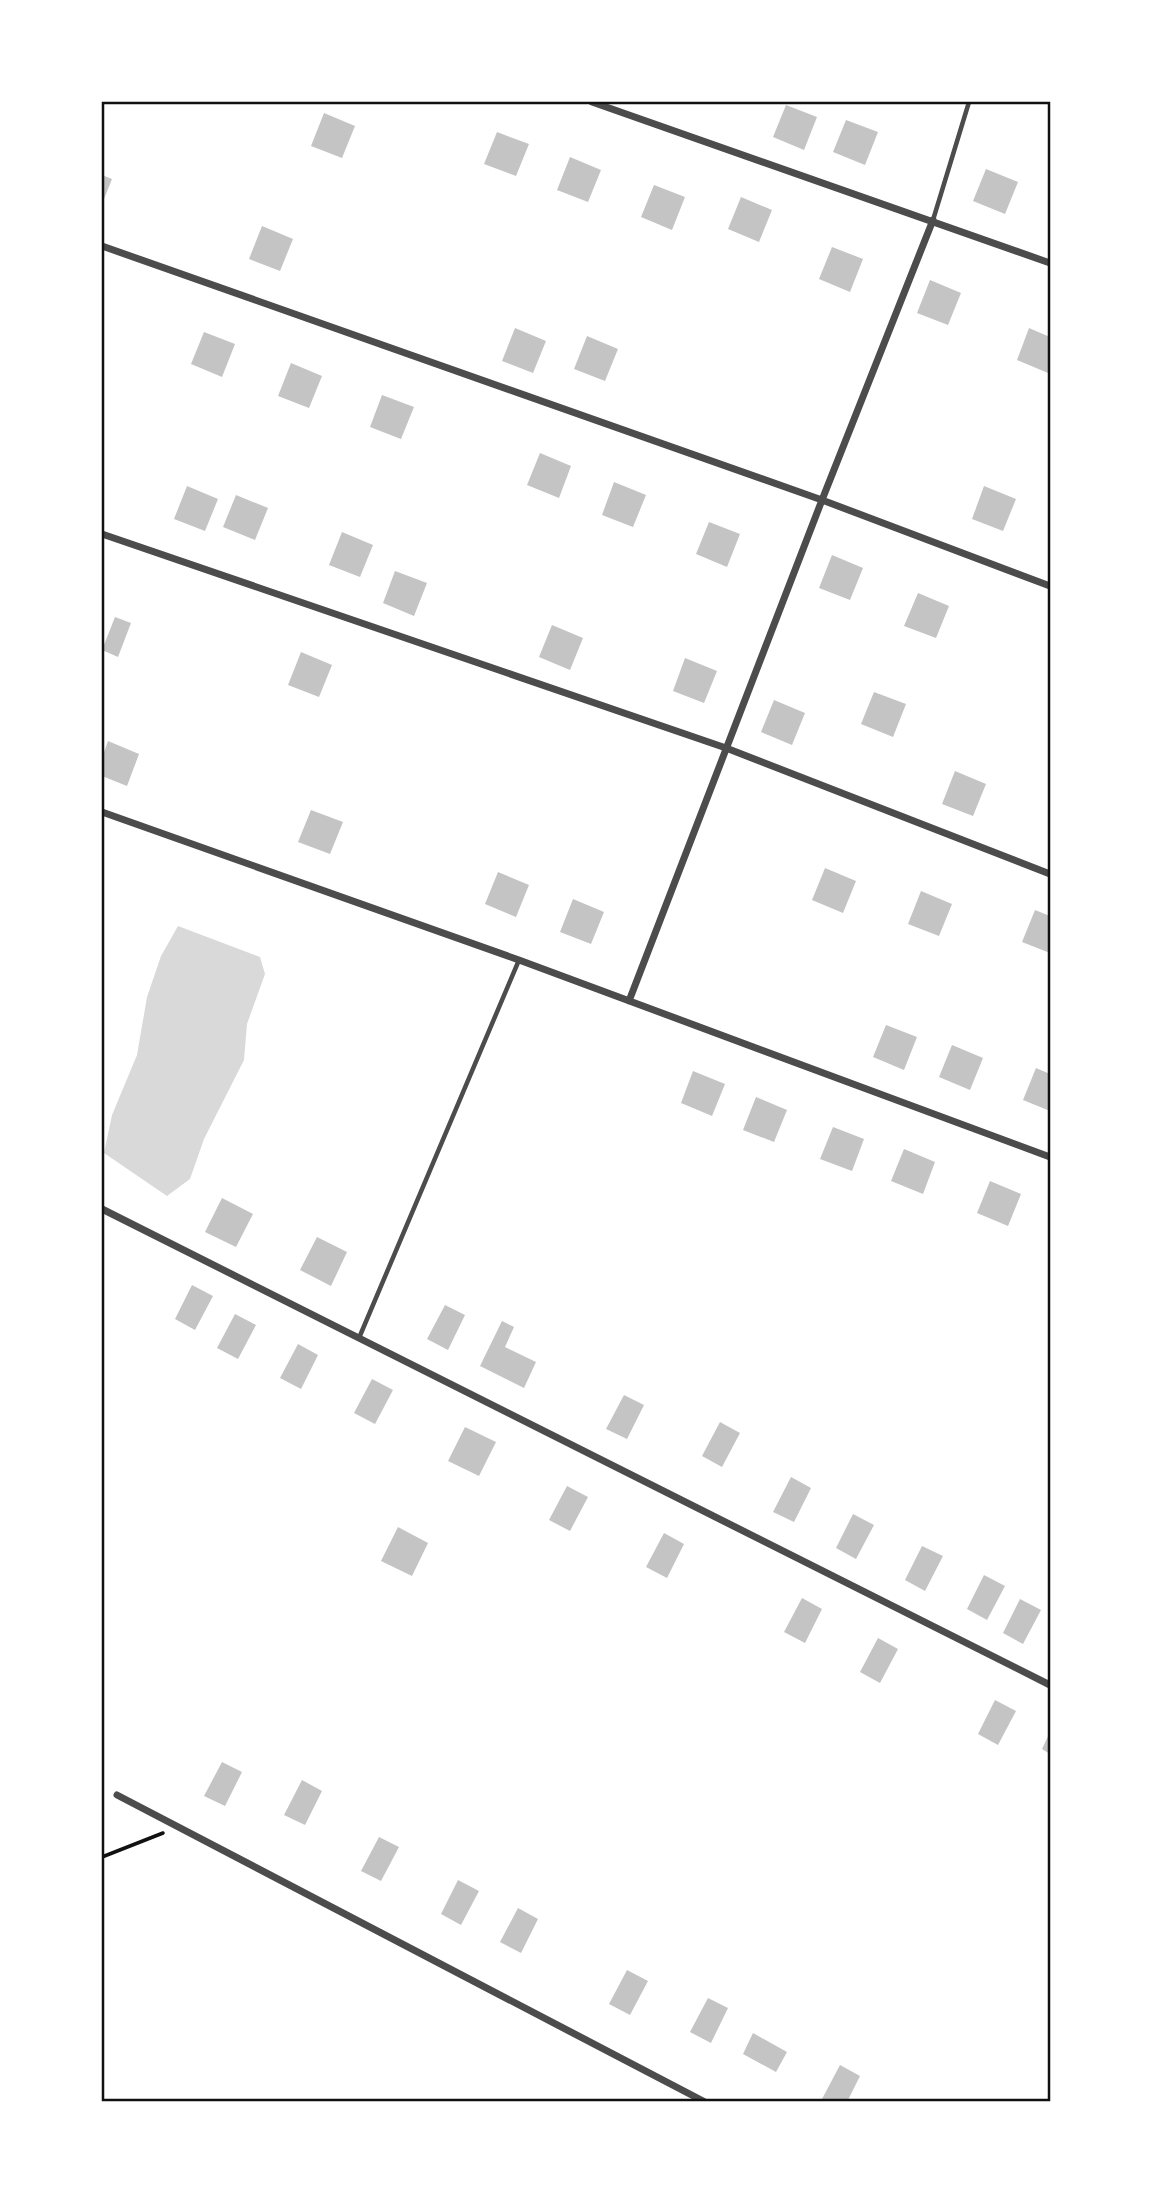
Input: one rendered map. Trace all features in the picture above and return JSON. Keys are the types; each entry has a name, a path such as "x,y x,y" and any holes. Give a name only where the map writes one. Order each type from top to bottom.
{"street":[{"path":"592,102 1051,263"},
{"path":"629,1001 933,220"},
{"path":"102,246 822,500 1051,586"},
{"path":"102,534 726,748 1051,874"},
{"path":"102,811 519,960 1051,1157"},
{"path":"102,1209 1051,1685"},
{"path":"117,1796 705,2102"}],"lane":[{"path":"933,220 970,102"},
{"path":"359,1339 519,960"}],"path":[{"path":"102,1857 178,1827"}],"shaded area":[{"path":"178,926 260,957 265,974 247,1024 244,1060 204,1139 190,1179 167,1196 104,1153 112,1115 137,1055 147,997 161,956"}],"building":[{"path":"786,105 817,117 804,150 773,137"},
{"path":"324,113 355,126 342,158 311,146"},
{"path":"846,120 878,132 865,165 833,152"},
{"path":"497,132 529,144 516,176 484,164"},
{"path":"570,157 601,170 588,202 557,190"},
{"path":"986,169 1018,182 1005,214 973,201"},
{"path":"102,175 112,179 102,204"},
{"path":"654,185 685,197 672,230 641,217"},
{"path":"741,197 772,210 759,242 728,229"},
{"path":"262,226 293,239 280,271 249,259"},
{"path":"832,247 863,259 850,292 819,279"},
{"path":"930,280 961,293 948,325 917,313"},
{"path":"515,328 546,341 533,373 502,361"},
{"path":"1029,328 1050,337 1048,373 1017,360"},
{"path":"204,332 235,344 222,377 191,364"},
{"path":"587,336 618,349 605,381 574,369"},
{"path":"291,363 322,376 309,408 278,396"},
{"path":"382,395 414,407 401,439 370,427"},
{"path":"540,453 571,466 559,498 527,485"},
{"path":"614,482 646,495 633,527 602,515"},
{"path":"187,486 218,499 205,531 174,519"},
{"path":"984,486 1016,499 1003,531 972,519"},
{"path":"236,495 268,508 255,540 223,527"},
{"path":"709,522 740,534 727,567 696,554"},
{"path":"342,532 373,545 360,577 329,565"},
{"path":"832,555 863,568 850,600 819,588"},
{"path":"395,571 427,583 414,616 383,603"},
{"path":"918,593 949,606 936,638 904,626"},
{"path":"115,617 131,623 118,657 102,650"},
{"path":"552,625 583,638 570,670 539,657"},
{"path":"301,652 332,665 319,697 288,685"},
{"path":"685,658 717,671 704,703 673,691"},
{"path":"874,692 906,704 893,737 861,724"},
{"path":"774,700 805,713 792,745 761,732"},
{"path":"108,741 139,754 127,786 102,776 102,758"},
{"path":"955,771 986,784 973,816 942,804"},
{"path":"311,810 343,822 330,854 298,842"},
{"path":"825,868 856,881 843,913 812,900"},
{"path":"498,872 529,885 516,917 485,904"},
{"path":"921,891 952,904 939,936 908,924"},
{"path":"573,899 604,912 591,944 560,932"},
{"path":"1035,910 1050,916 1050,953 1022,942"},
{"path":"886,1025 917,1037 904,1070 873,1057"},
{"path":"952,1045 983,1058 970,1090 939,1077"},
{"path":"1036,1068 1050,1074 1050,1111 1023,1100"},
{"path":"693,1071 725,1084 712,1116 681,1103"},
{"path":"756,1097 787,1110 774,1142 743,1130"},
{"path":"833,1127 864,1139 852,1171 820,1159"},
{"path":"904,1149 935,1162 923,1194 891,1181"},
{"path":"990,1181 1021,1194 1008,1226 977,1213"},
{"path":"222,1198 253,1214 236,1247 205,1232"},
{"path":"317,1237 347,1252 331,1286 300,1270"},
{"path":"192,1285 213,1296 195,1330 175,1319"},
{"path":"445,1305 465,1315 448,1350 427,1339"},
{"path":"235,1314 256,1325 238,1359 217,1348"},
{"path":"502,1321 514,1327 505,1347 536,1362 524,1388 480,1366"},
{"path":"298,1344 318,1355 301,1389 280,1378"},
{"path":"372,1379 393,1390 375,1424 354,1413"},
{"path":"624,1395 644,1405 627,1439 606,1429"},
{"path":"720,1422 740,1433 722,1467 702,1456"},
{"path":"465,1427 496,1442 479,1476 448,1461"},
{"path":"791,1477 811,1488 794,1522 773,1512"},
{"path":"567,1486 588,1497 570,1531 549,1520"},
{"path":"853,1514 874,1525 856,1559 836,1548"},
{"path":"398,1527 428,1543 412,1576 381,1561"},
{"path":"664,1533 684,1544 667,1578 646,1567"},
{"path":"922,1546 943,1556 925,1591 905,1580"},
{"path":"984,1575 1005,1586 987,1620 967,1609"},
{"path":"802,1598 822,1609 805,1643 784,1632"},
{"path":"1020,1599 1041,1610 1023,1644 1003,1633"},
{"path":"878,1638 898,1649 880,1683 860,1672"},
{"path":"995,1700 1016,1711 998,1745 978,1734"},
{"path":"1050,1732 1050,1754 1042,1749"},
{"path":"222,1762 242,1772 225,1806 204,1796"},
{"path":"302,1780 322,1791 305,1825 284,1815"},
{"path":"379,1837 399,1847 381,1881 361,1871"},
{"path":"458,1880 479,1891 461,1925 441,1914"},
{"path":"518,1908 538,1919 521,1953 500,1942"},
{"path":"627,1970 648,1981 630,2015 609,2004"},
{"path":"708,1998 728,2008 711,2043 690,2032"},
{"path":"753,2033 787,2052 776,2072 743,2054"},
{"path":"840,2065 860,2076 847,2102 826,2102 822,2099"}]}
